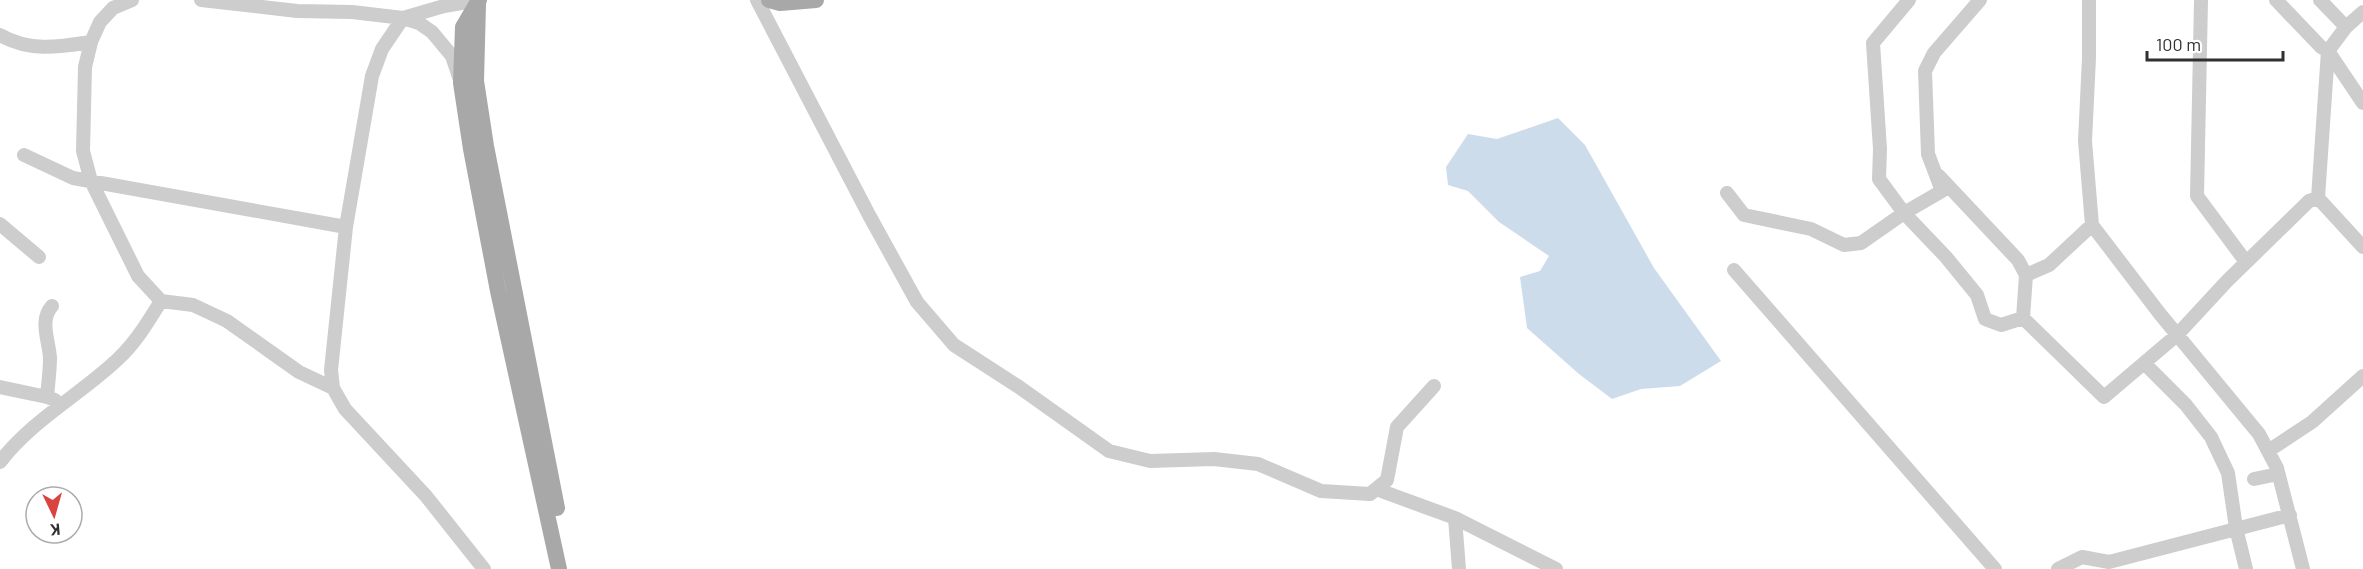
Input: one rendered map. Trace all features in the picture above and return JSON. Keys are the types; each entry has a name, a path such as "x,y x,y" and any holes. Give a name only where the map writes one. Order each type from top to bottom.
{"main road":[{"path":"480,0 463,27 461,83 498,291 558,569"},
{"path":"480,0 476,81 486,146 570,569"},
{"path":"769,0 780,3 816,0"}],"street":[{"path":"132,0 113,8 100,22 91,42 85,67 83,151 91,181 138,276 161,300 193,305 227,321 299,372 333,388"},
{"path":"201,0 403,18 418,23 432,32 452,56 461,83"},
{"path":"480,0 444,6 403,18 382,49 372,76 346,227 331,370 333,388 345,409 426,496 484,569"},
{"path":"757,0 917,302 954,345 1020,387 1109,451 1150,461 1214,459 1258,464 1321,491 1370,494 1387,480 1397,427 1434,386"},
{"path":"1909,0 1873,43 1880,149 1879,179 1904,213 1947,258 1977,295 1985,319 2001,325 2023,318"},
{"path":"1727,193 1744,215 1811,229 1844,245 1861,243 1904,213 1942,191 1928,154 1925,71 1934,53 1980,0"},
{"path":"2089,0 2090,58 2085,141 2092,225 2177,335 2259,434 2278,474 2303,569"},
{"path":"2201,0 2197,196 2246,262"},
{"path":"2320,0 2346,27"},
{"path":"2285,3 2321,47 2328,51 2363,103"},
{"path":"2363,12 2346,27 2328,51 2318,198 2363,247"},
{"path":"0,35 36,48 91,42"},
{"path":"24,155 73,178 346,227"},
{"path":"1934,170 2018,260 2026,275 2023,318 2104,398 2177,335 2246,262 2309,201 2318,198"},
{"path":"0,224 39,256"},
{"path":"2026,275 2049,266 2092,225"},
{"path":"1734,270 1995,569"},
{"path":"0,462 35,426 117,360 141,335 161,300"},
{"path":"47,397 50,357 46,331 47,312 52,306"},
{"path":"2144,363 2186,405 2211,437 2228,473 2236,528 2246,569"},
{"path":"2268,451 2312,422 2363,376"},
{"path":"0,387 47,397 62,404"},
{"path":"2254,478 2278,474"},
{"path":"1376,489 1455,518 1556,569"},
{"path":"2058,569 2082,557 2109,562 2290,515"},
{"path":"1455,518 1459,569"}],"water":[{"path":"1558,118 1585,145 1654,268 1721,361 1680,386 1641,389 1612,399 1579,374 1527,328 1520,277 1540,271 1549,256 1499,222 1468,191 1448,185 1446,167 1468,134 1497,139"}]}
